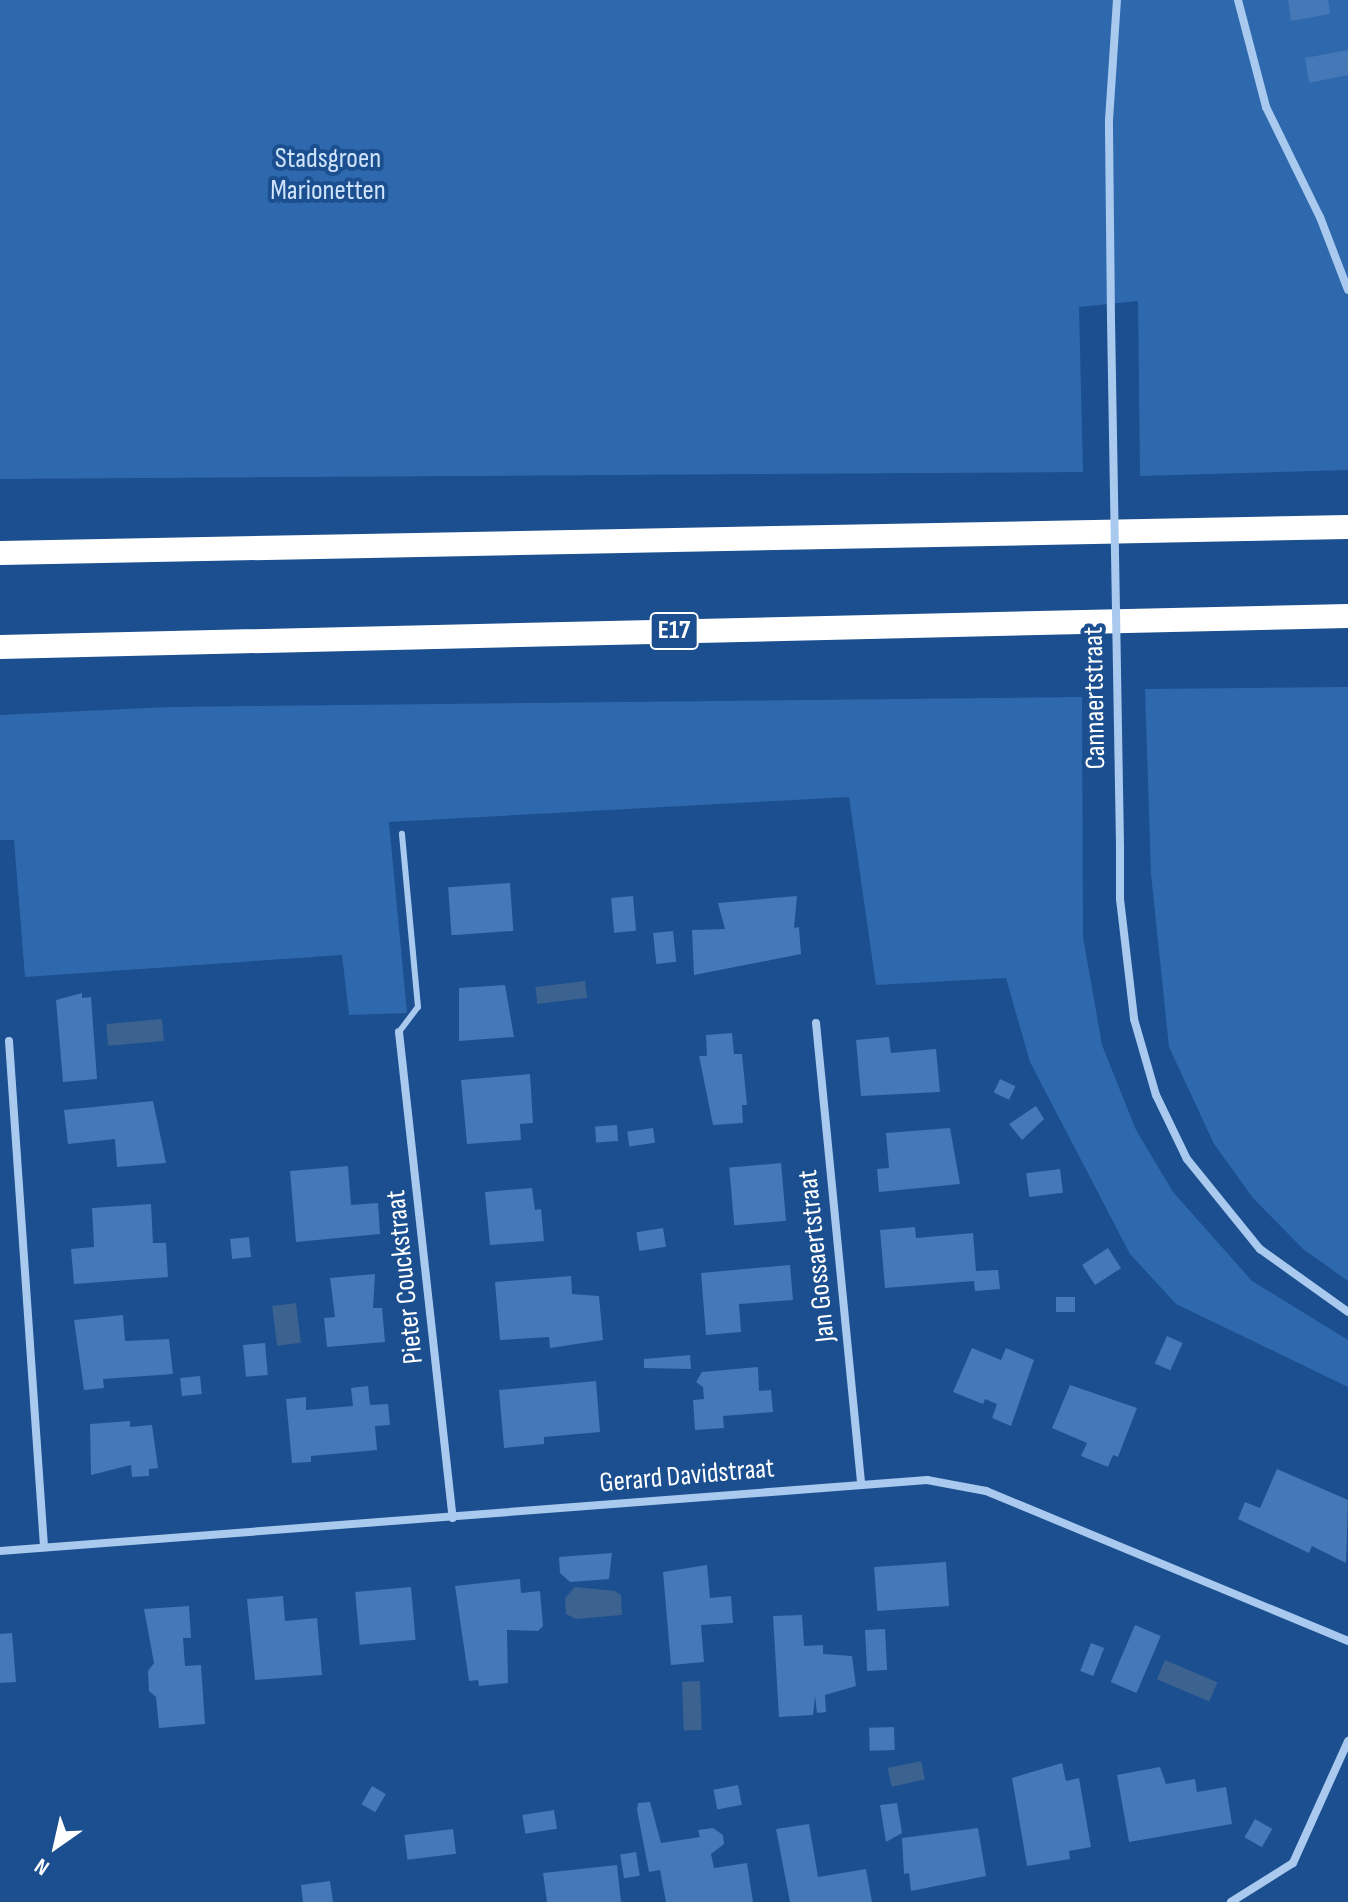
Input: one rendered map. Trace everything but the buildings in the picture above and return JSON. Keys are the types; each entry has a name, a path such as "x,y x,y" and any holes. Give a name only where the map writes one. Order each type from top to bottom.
{"highway":[{"path":"0,553 1348,527"},
{"name":"E17","path":"0,647 1348,616"}],"street":[{"name":"Cannaertstraat","path":"1117,0 1109,120 1120,899 1134,1019 1156,1095 1187,1159 1260,1249 1348,1312"},
{"path":"1238,0 1266,107 1320,217 1348,290"},
{"name":"Jan Gossaertstraat","path":"816,1023 861,1484"},
{"name":"Pieter Couckstraat","path":"399,1032 453,1518"},
{"path":"9,1041 44,1547"},
{"name":"Gerard Davidstraat","path":"0,1551 927,1480 986,1491 1348,1641"},
{"path":"1231,1902 1293,1863 1348,1741"}],"lane":[{"path":"399,1032 418,1007 402,834"}],"green space":[{"name":"Stadsgroen Marionetten","path":"0,0 1348,0 1348,470 1140,476 1138,301 1079,307 1083,472 0,479"},
{"path":"1348,687 1348,1281 1303,1249 1253,1198 1214,1144 1169,1047 1151,874 1145,689"},
{"path":"1082,697 1083,937 1102,1045 1136,1130 1173,1192 1252,1281 1348,1340 1348,1387 1176,1304 1130,1254 1030,1062 1006,978 876,985 849,797 389,822 407,1013 349,1015 342,955 25,977 14,840 0,840 0,715 169,707"}],"shaded area":[{"path":"585,981 587,998 537,1004 535,987"},
{"path":"162,1019 164,1041 108,1046 106,1024"},
{"path":"296,1303 301,1343 277,1346 272,1306"},
{"path":"575,1587 615,1591 621,1595 622,1615 576,1619 566,1614 565,1598"},
{"path":"1165,1660 1217,1682 1209,1702 1157,1679"},
{"path":"700,1681 702,1730 684,1731 682,1682"},
{"path":"921,1761 925,1780 892,1787 888,1768"}]}
